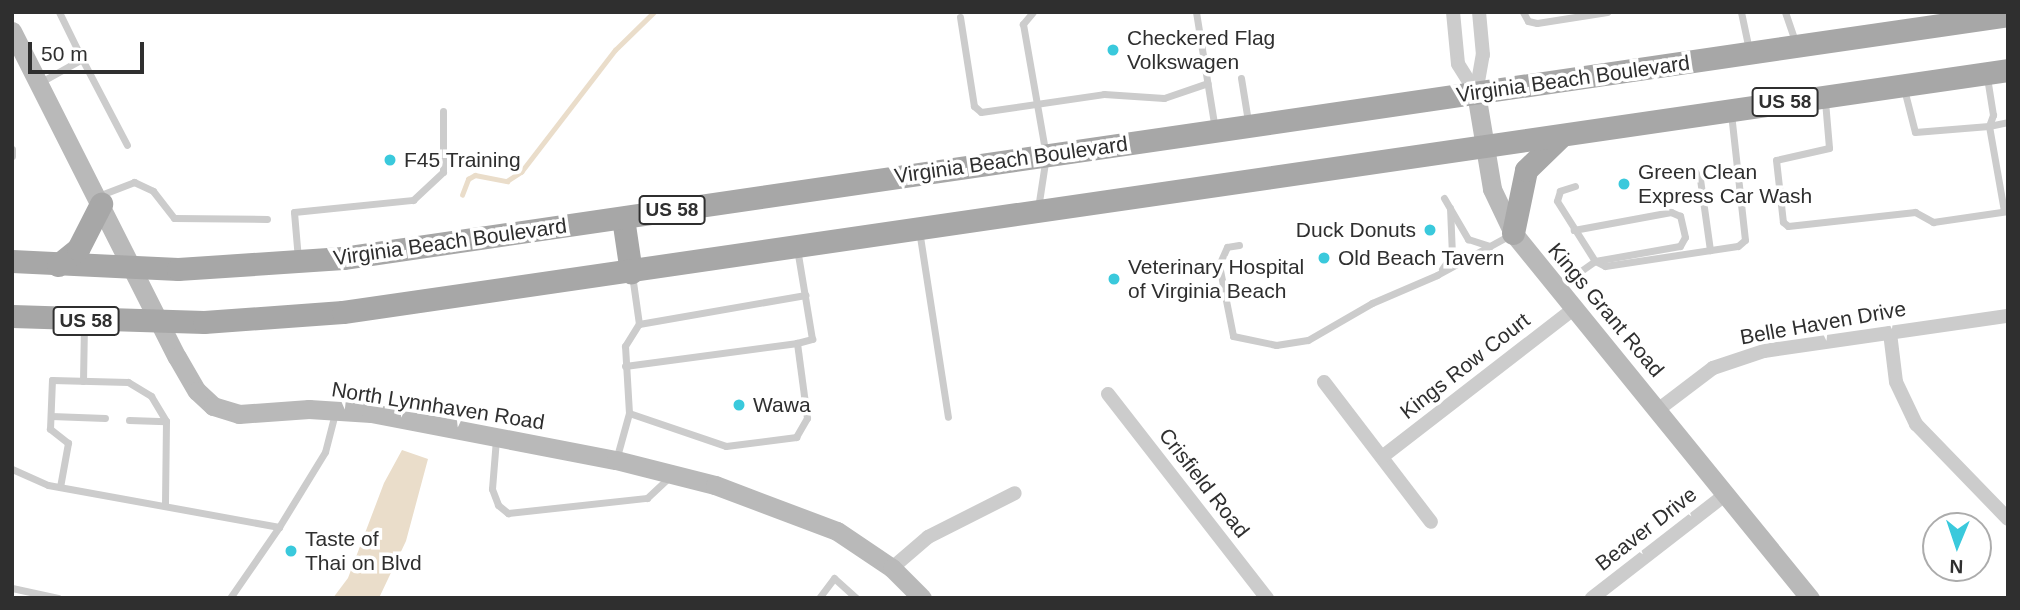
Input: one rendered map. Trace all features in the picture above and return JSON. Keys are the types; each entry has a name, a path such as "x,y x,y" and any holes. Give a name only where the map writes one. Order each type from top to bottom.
{"main road":[{"name":"Virginia Beach Boulevard","path":"12,261 134,269 298,262 623,218 1750,53 1970,16 2008,15"},
{"name":"US 58","path":"12,316 161,322 332,313 631,272 1997,71"},
{"path":"1513,233 1525,170 1562,135"},
{"path":"58,265 78,249 99,200"},
{"path":"623,218 631,272"}],"street":[{"name":"Kings Grant Road","path":"1453,12 1458,64 1476,93 1483,147 1496,202 1513,233 1659,409 1810,598"},
{"path":"1476,93 1483,64 1479,12"},
{"name":"North Lynnhaven Road","path":"12,31 17,55 38,83 197,391 222,411 239,414 336,409 496,436 672,474 792,511 846,536 892,568 922,598"},
{"name":"Kings Row Court","path":"1382,457 1575,307"},
{"name":"Belle Haven Drive","path":"1659,409 1689,384 1729,361 1889,333 2008,316"},
{"path":"1889,333 1896,383 1916,424 2008,519"},
{"path":"1324,382 1431,522"},
{"name":"Crisfield Road","path":"1108,394 1267,598"},
{"path":"892,568 928,537 1015,493"},
{"name":"Beaver Drive","path":"1592,598 1726,494"}],"lane":[{"path":"59,12 128,145"},
{"path":"1033,12 1023,24 1046,156 1037,212"},
{"path":"1196,12 1215,130"},
{"path":"1522,12 1528,21 1537,23 1607,12"},
{"path":"1741,12 1750,53"},
{"path":"1786,12 1796,46"},
{"path":"960,17 977,110 1104,94 1164,98 1208,83"},
{"path":"38,83 82,59"},
{"path":"1825,96 1829,148 1776,160 1783,222 1788,226 1915,212 1933,222 2006,211 1989,126 1993,115 1997,71"},
{"path":"1241,78 1248,125"},
{"path":"1903,85 1914,132 2008,122"},
{"path":"1575,186 1560,191 1557,201 1595,261 1605,266 1738,246 1745,240 1730,110"},
{"path":"298,262 294,212 413,200 443,172 443,111"},
{"path":"12,149 12,156"},
{"path":"1672,171 1694,170 1700,180 1710,250"},
{"path":"99,200 134,182 153,191 174,218 267,219"},
{"path":"1444,198 1468,239 1490,247"},
{"path":"1437,275 1451,255 1450,208"},
{"path":"1556,288 1595,261 1680,246 1685,237 1680,216 1671,212 1574,230"},
{"path":"918,230 948,417"},
{"path":"1239,245 1227,247 1219,265 1233,336 1276,345 1308,340 1372,303 1437,275 1513,233"},
{"path":"625,366 813,339 796,247"},
{"path":"616,460 629,413 625,346 639,324 631,272"},
{"path":"639,324 805,295"},
{"path":"83,381 84,321"},
{"path":"629,413 726,446 796,437 807,418 797,343"},
{"path":"60,487 68,443 52,434 52,380 143,387 166,421 165,504"},
{"path":"230,598 279,527 325,452 336,409"},
{"path":"51,416 105,418"},
{"path":"129,420 166,421"},
{"path":"496,436 492,489 498,505 508,513 648,498 672,474"},
{"path":"12,469 36,482 279,527"},
{"path":"819,598 834,578 856,598"},
{"path":"12,588 58,598"}],"shaded area":[{"path":"402,450 428,459 406,541 379,598 333,598 348,578 384,483"}],"waterway":[{"path":"462,195 468,179 475,175 507,181 521,172 615,50 654,12"}],"place":[{"name":"Checkered Flag Volkswagen","path":"1113,50"},
{"name":"F45 Training","path":"390,160"},
{"name":"Green Clean Express Car Wash","path":"1624,184"},
{"name":"Duck Donuts","path":"1430,230"},
{"name":"Old Beach Tavern","path":"1324,258"},
{"name":"Veterinary Hospital of Virginia Beach","path":"1114,279"},
{"name":"Wawa","path":"739,405"},
{"name":"Taste of Thai on Blvd","path":"291,551"}]}
